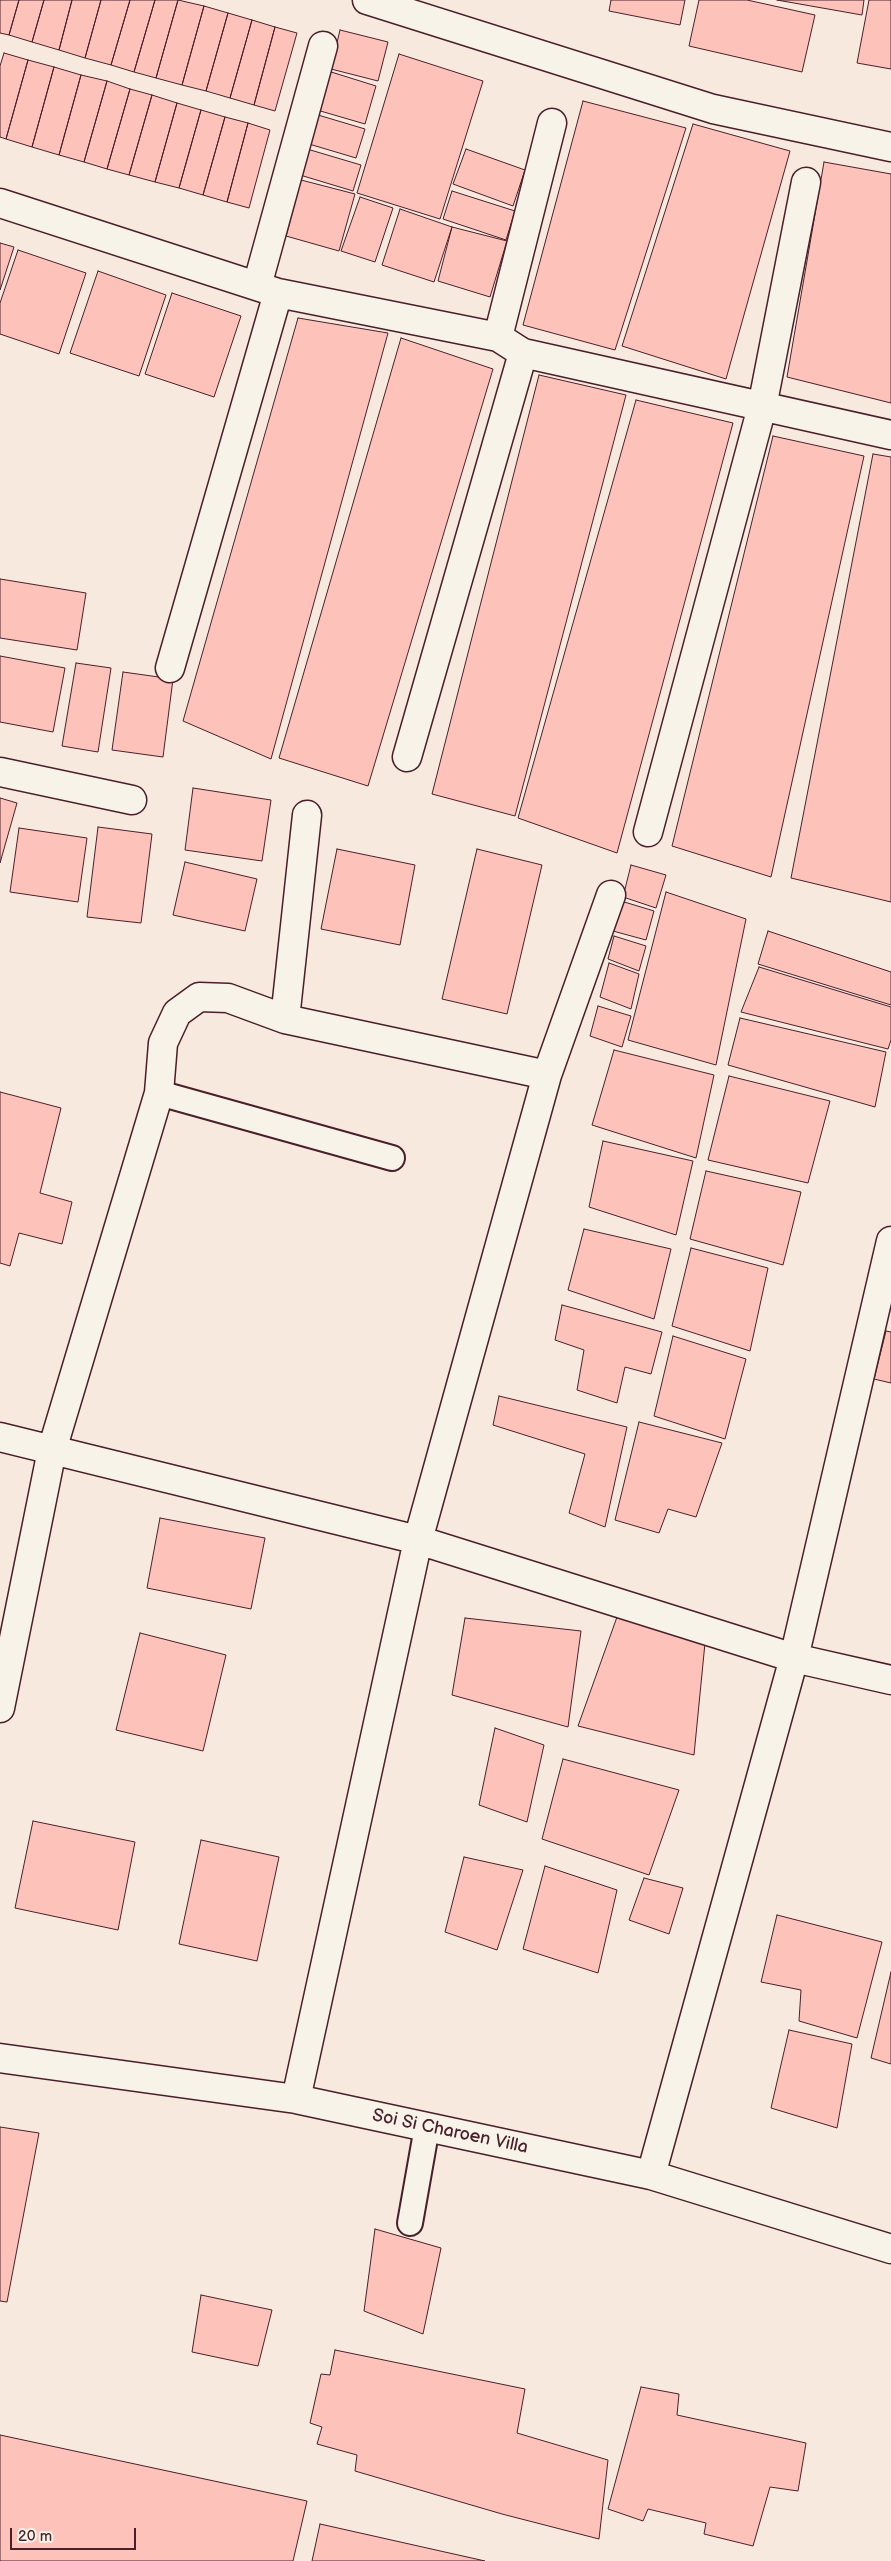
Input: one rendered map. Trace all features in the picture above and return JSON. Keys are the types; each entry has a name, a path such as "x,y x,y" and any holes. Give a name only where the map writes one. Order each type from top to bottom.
{"street":[{"path":"367,0 713,109 891,147"},
{"path":"170,668 268,289 323,46"},
{"path":"498,337 552,123"},
{"path":"648,832 762,407 806,182"},
{"path":"0,203 268,289 498,337 523,353 891,435"},
{"path":"407,757 523,353"},
{"path":"0,772 132,800"},
{"path":"285,1019 307,815"},
{"path":"296,2099 418,1540 547,1075 611,894"},
{"path":"0,1708 52,1450 159,1093 163,1043 177,1013 199,997 228,998 285,1019 547,1075"},
{"path":"651,2174 794,1658 891,1241"},
{"path":"0,1437 418,1540 794,1658 891,1680"},
{"name":"Soi Si Charoen Villa","path":"0,2058 296,2099 651,2174 891,2250"}],"lane":[{"path":"159,1093 392,1158"},
{"path":"410,2222 427,2126"}],"building":[{"path":"0,0 19,0 9,35 0,33"},
{"path":"19,0 44,0 32,42 9,35"},
{"path":"44,0 72,0 59,50 32,42"},
{"path":"72,0 101,0 85,58 59,50"},
{"path":"101,0 130,0 111,65 85,58"},
{"path":"130,0 155,0 134,72 111,65"},
{"path":"155,0 178,0 156,78 134,72"},
{"path":"178,0 204,6 182,85 156,78"},
{"path":"611,0 685,0 680,25 609,11"},
{"path":"699,0 747,0 815,15 802,72 689,46"},
{"path":"777,0 864,0 862,15"},
{"path":"869,0 891,0 891,69 857,63"},
{"path":"204,6 228,13 206,91 182,85"},
{"path":"228,13 252,20 230,98 206,91"},
{"path":"252,20 275,27 254,105 230,98"},
{"path":"275,27 297,33 275,111 254,105"},
{"path":"340,30 388,42 378,81 331,69"},
{"path":"4,53 28,60 6,139 0,137 0,66"},
{"path":"399,54 483,81 440,219 357,193"},
{"path":"28,60 54,67 32,147 6,139"},
{"path":"54,67 81,75 59,155 32,147"},
{"path":"328,71 376,86 365,124 317,110"},
{"path":"81,75 107,81 84,162 59,155"},
{"path":"107,81 130,89 107,169 84,162"},
{"path":"130,89 152,95 129,175 107,169"},
{"path":"152,95 177,103 155,182 129,175"},
{"path":"583,101 686,128 615,350 523,325"},
{"path":"177,103 201,110 179,188 155,182"},
{"path":"201,110 225,117 203,195 179,188"},
{"path":"318,115 365,129 356,158 309,144"},
{"path":"225,117 248,123 227,202 203,195"},
{"path":"248,123 270,130 249,208 227,202"},
{"path":"693,124 790,151 726,379 622,346"},
{"path":"307,149 361,165 353,191 300,175"},
{"path":"466,149 525,170 513,206 453,184"},
{"path":"824,162 891,174 891,403 787,377"},
{"path":"301,180 355,194 339,251 286,236"},
{"path":"452,191 515,211 506,240 443,219"},
{"path":"360,197 393,208 375,262 341,251"},
{"path":"400,209 452,227 434,282 382,265"},
{"path":"452,227 507,241 490,297 438,281"},
{"path":"0,243 14,247 0,290"},
{"path":"18,250 86,273 59,354 0,334 0,303"},
{"path":"98,271 166,295 139,376 70,353"},
{"path":"172,293 241,316 214,397 145,374"},
{"path":"298,318 388,333 271,759 183,721"},
{"path":"401,338 493,369 368,786 279,758"},
{"path":"539,375 626,395 515,816 432,794"},
{"path":"636,400 733,423 617,853 518,818"},
{"path":"773,436 864,456 771,877 672,846"},
{"path":"873,454 891,457 891,902 791,878"},
{"path":"0,579 86,593 77,650 0,638"},
{"path":"0,656 65,668 53,732 0,722"},
{"path":"76,663 111,668 98,752 62,746"},
{"path":"123,672 173,679 163,757 112,750"},
{"path":"193,788 271,800 262,861 185,850"},
{"path":"0,798 17,803 0,863"},
{"path":"98,827 152,834 141,923 87,917"},
{"path":"19,828 87,838 78,902 10,892"},
{"path":"337,849 415,865 400,945 321,929"},
{"path":"477,849 542,865 507,1014 442,999"},
{"path":"185,862 257,879 245,931 173,915"},
{"path":"631,865 666,875 656,908 623,897"},
{"path":"666,892 746,919 716,1065 628,1040"},
{"path":"621,901 654,911 646,940 613,931"},
{"path":"768,931 891,972 891,1005 758,964"},
{"path":"614,936 646,946 639,971 608,959"},
{"path":"609,963 639,974 631,1009 600,997"},
{"path":"759,967 891,1007 891,1040 888,1049 741,1012"},
{"path":"598,1006 631,1016 622,1047 590,1036"},
{"path":"740,1018 886,1052 875,1107 728,1065"},
{"path":"614,1050 714,1075 696,1158 592,1125"},
{"path":"729,1076 830,1101 808,1183 708,1160"},
{"path":"0,1092 61,1108 40,1193 72,1202 62,1244 19,1233 10,1266 0,1263"},
{"path":"603,1141 693,1161 676,1235 589,1207"},
{"path":"706,1171 801,1192 783,1265 690,1239"},
{"path":"584,1229 671,1249 654,1319 568,1290"},
{"path":"691,1248 768,1268 750,1351 672,1326"},
{"path":"562,1305 662,1332 651,1374 625,1367 617,1403 577,1390 584,1350 555,1340"},
{"path":"886,1331 891,1332 891,1383 874,1379"},
{"path":"673,1336 746,1359 725,1439 654,1416"},
{"path":"499,1396 627,1427 605,1527 569,1513 585,1454 493,1425"},
{"path":"639,1422 722,1443 696,1517 668,1509 659,1533 615,1520"},
{"path":"160,1518 265,1538 251,1609 147,1588"},
{"path":"617,1617 705,1643 694,1755 578,1726"},
{"path":"465,1618 581,1631 568,1727 452,1695"},
{"path":"140,1633 226,1655 203,1751 116,1730"},
{"path":"495,1728 544,1745 527,1822 479,1805"},
{"path":"563,1759 679,1790 649,1875 542,1839"},
{"path":"33,1821 135,1842 118,1930 15,1908"},
{"path":"201,1840 279,1857 257,1961 179,1944"},
{"path":"464,1857 523,1870 497,1950 445,1932"},
{"path":"545,1866 617,1890 598,1973 523,1949"},
{"path":"644,1878 683,1888 669,1934 629,1920"},
{"path":"777,1915 882,1942 857,2038 799,2021 801,1990 761,1982"},
{"path":"891,1972 891,2064 871,2058"},
{"path":"789,2030 852,2044 837,2128 771,2108"},
{"path":"0,2127 39,2133 7,2302 0,2301"},
{"path":"375,2229 441,2248 423,2334 364,2311"},
{"path":"201,2295 272,2310 258,2366 192,2352"},
{"path":"335,2350 525,2389 517,2433 608,2460 599,2539 502,2514 355,2471 357,2455 317,2444 322,2427 310,2423 321,2374 330,2375"},
{"path":"641,2387 679,2394 677,2415 806,2443 798,2491 770,2487 753,2546 704,2534 706,2523 648,2509 643,2521 608,2509"},
{"path":"0,2435 307,2501 293,2561 0,2561"},
{"path":"320,2524 485,2561 312,2561"}]}
